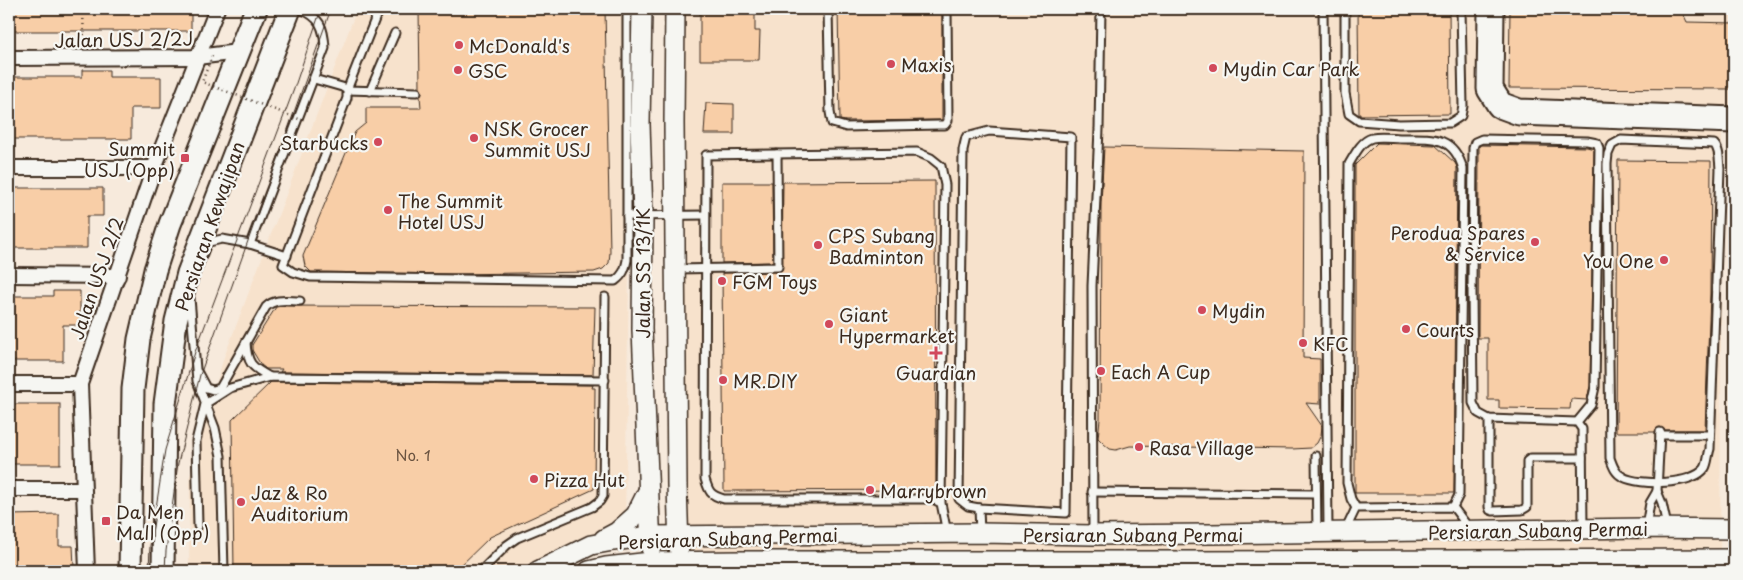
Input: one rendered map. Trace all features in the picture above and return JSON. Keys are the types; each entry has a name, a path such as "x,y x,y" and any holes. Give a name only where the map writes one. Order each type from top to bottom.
{"highway":[{"path":"1491,9 1490,89 1500,106 1518,112 1734,120"}],"main road":[{"name":"Persiaran Kewajipan","path":"130,571 133,389 139,339 155,270 170,224 256,9"},
{"name":"Persiaran Kewajipan","path":"163,571 165,404 176,321 188,273 290,9"},
{"name":"Jalan SS 13/1K","path":"642,9 640,124 635,216 642,329 652,567"},
{"name":"Jalan SS 13/1K","path":"675,9 677,485 680,566"},
{"path":"591,545 617,532 636,516 648,490"},
{"name":"Persiaran Subang Permai","path":"538,571 591,545 651,536 947,533 1093,535 1646,528 1734,529"},
{"path":"1715,529 1734,544"},
{"path":"1710,559 1727,571"},
{"name":"Persiaran Subang Permai","path":"594,571 606,567 680,566 742,560 867,566 1332,566 1530,562 1601,563 1734,559"},
{"path":"716,571 728,564 742,560"}],"street":[{"name":"Jalan USJ 2/2","path":"87,571 82,489 80,384 154,168 217,9"},
{"name":"Jalan USJ 2/2J","path":"9,58 197,57 238,52"},
{"path":"9,168 154,168"},
{"path":"9,275 118,276"},
{"path":"9,384 80,384"},
{"path":"9,489 82,489"}],"lane":[{"path":"250,244 326,48 322,26 310,13 300,9"},
{"path":"379,9 347,90 345,106 283,265 294,272 310,277 615,281 621,276 625,270 635,216 627,9"},
{"path":"828,9 830,112 832,123 846,127 945,124 948,121 947,9"},
{"path":"1093,535 1092,286 1099,129 1101,9"},
{"path":"1323,9 1330,532"},
{"path":"1345,9 1345,93 1349,114 1360,121 1399,124 1450,123 1461,116 1463,106 1461,9"},
{"path":"370,91 395,32"},
{"path":"314,78 347,90 417,92"},
{"path":"989,132 1071,137 1066,513 979,508 968,506 960,498 963,150 966,137 989,132"},
{"path":"1356,508 1351,499 1347,483 1350,164 1362,144 1372,138 1435,138 1449,144 1459,156 1463,169 1459,495 1453,507"},
{"path":"1482,139 1587,141 1596,143 1599,148 1595,388 1591,405 1577,422 1489,419 1478,412 1474,403 1472,289 1473,148 1475,142 1482,139"},
{"path":"1621,140 1714,144 1717,147 1720,169 1710,435 1710,449 1705,468 1696,475 1684,480 1634,481 1623,477 1613,468 1610,458 1607,164 1608,154 1612,145 1621,140"},
{"path":"940,503 933,498 724,499 712,495 705,478 706,155 917,152 931,158 941,166 945,185 940,503 947,533"},
{"path":"676,269 778,267 777,154"},
{"path":"635,216 705,215"},
{"path":"200,244 222,240 250,244 287,256"},
{"path":"188,273 197,381 215,428 221,456 224,571"},
{"path":"481,571 507,545 517,538 592,507 603,496 605,297"},
{"path":"195,369 206,388 213,390 220,388 266,307 271,302 300,301"},
{"path":"246,342 248,359 252,365 270,377"},
{"path":"198,526 196,441 205,404 230,388 270,377 604,380"},
{"path":"1489,419 1490,510 1522,510 1527,507 1527,461 1531,458 1582,458"},
{"path":"1577,422 1582,429 1583,529"},
{"path":"1646,528 1650,503 1657,491 1660,434 1710,435"},
{"path":"1316,456 1316,494 1330,532"},
{"path":"1657,491 1668,528"},
{"path":"1092,492 1316,494"},
{"path":"1330,532 1356,508 1453,507"},
{"path":"1453,507 1472,531"},
{"path":"979,508 980,533"}],"path":[{"path":"83,9 84,58"},
{"path":"212,56 202,82 299,119"}],"shaded area":[{"path":"357,9 633,9 625,525 512,571 189,571 190,476 223,360"},
{"path":"681,9 1734,9 1734,131 1722,131 1720,571 683,571"}],"building":[{"path":"9,9 191,9 191,31 9,31"},
{"path":"419,9 605,9 610,252 609,263 603,269 594,272 453,274 311,272 305,266 303,256 355,132 366,123 366,108 421,108"},
{"path":"700,9 755,9 755,31 760,31 759,60 700,60"},
{"name":"Maxis","path":"838,9 942,9 942,120 840,120"},
{"path":"1358,9 1449,9 1450,114 1359,115"},
{"path":"1510,9 1681,9 1687,22 1734,23 1734,89 1509,88"},
{"path":"82,70 109,70 109,77 161,77 161,108 131,108 131,139 9,139 9,77 82,77"},
{"path":"706,103 734,104 734,134 704,134"},
{"name":"Courts","path":"1377,143 1435,145 1457,167 1454,493 1355,493 1355,165"},
{"name":"Perodua Spares & Service","path":"1480,145 1587,147 1594,149 1590,386 1587,400 1571,399 1570,409 1499,408 1499,400 1488,400 1488,338 1478,338"},
{"name":"Mydin","path":"1104,147 1304,151 1303,358 1320,359 1320,404 1306,403 1322,426 1321,435 1317,443 1311,448 1130,446 1116,450 1110,449 1098,438 1100,419 1101,203"},
{"name":"You One","path":"1618,160 1711,161 1710,294 1705,430 1665,430 1660,427 1655,432 1616,432"},
{"name":"Giant Hypermarket","path":"935,181 936,490 724,491 722,273 778,272 782,270 783,182"},
{"path":"722,182 772,182 773,262 722,263"},
{"path":"9,188 103,188 103,216 87,216 87,248 9,248"},
{"path":"53,291 80,291 80,325 63,325 63,361 9,361 9,296 53,296"},
{"path":"276,307 595,307 593,375 280,372 282,369 266,369 261,365 252,350 252,345"},
{"path":"271,382 593,385 592,388 595,388 594,489 490,537 455,571 234,571 232,420"},
{"path":"9,404 60,404 60,464 9,464"},
{"path":"59,514 59,546 73,546 74,567 60,567 60,571 9,571 9,515"}],"tram line":[{"path":"149,571 150,546 165,450 195,352 294,89 321,9"},
{"path":"165,571 178,463 200,375 331,9"}],"place":[{"name":"McDonald's","path":"459,45"},
{"name":"Maxis","path":"891,64"},
{"name":"Mydin Car Park","path":"1213,68"},
{"name":"GSC","path":"458,70"},
{"name":"NSK Grocer Summit USJ","path":"474,138"},
{"name":"Starbucks","path":"378,142"},
{"name":"Summit USJ (Opp)","path":"185,158"},
{"name":"The Summit Hotel USJ","path":"388,210"},
{"name":"Perodua Spares & Service","path":"1535,242"},
{"name":"CPS Subang Badminton","path":"818,245"},
{"name":"You One","path":"1664,260"},
{"name":"FGM Toys","path":"722,281"},
{"name":"Mydin","path":"1202,310"},
{"name":"Giant Hypermarket","path":"829,324"},
{"name":"Courts","path":"1406,329"},
{"name":"KFC","path":"1303,343"},
{"name":"Guardian","path":"936,353"},
{"name":"Each A Cup","path":"1101,371"},
{"name":"MR.DIY","path":"723,380"},
{"name":"Rasa Village","path":"1139,447"},
{"name":"Pizza Hut","path":"534,479"},
{"name":"Marrybrown","path":"870,490"},
{"name":"Jaz & Ro Auditorium","path":"241,502"},
{"name":"Da Men Mall (Opp)","path":"106,521"}]}
